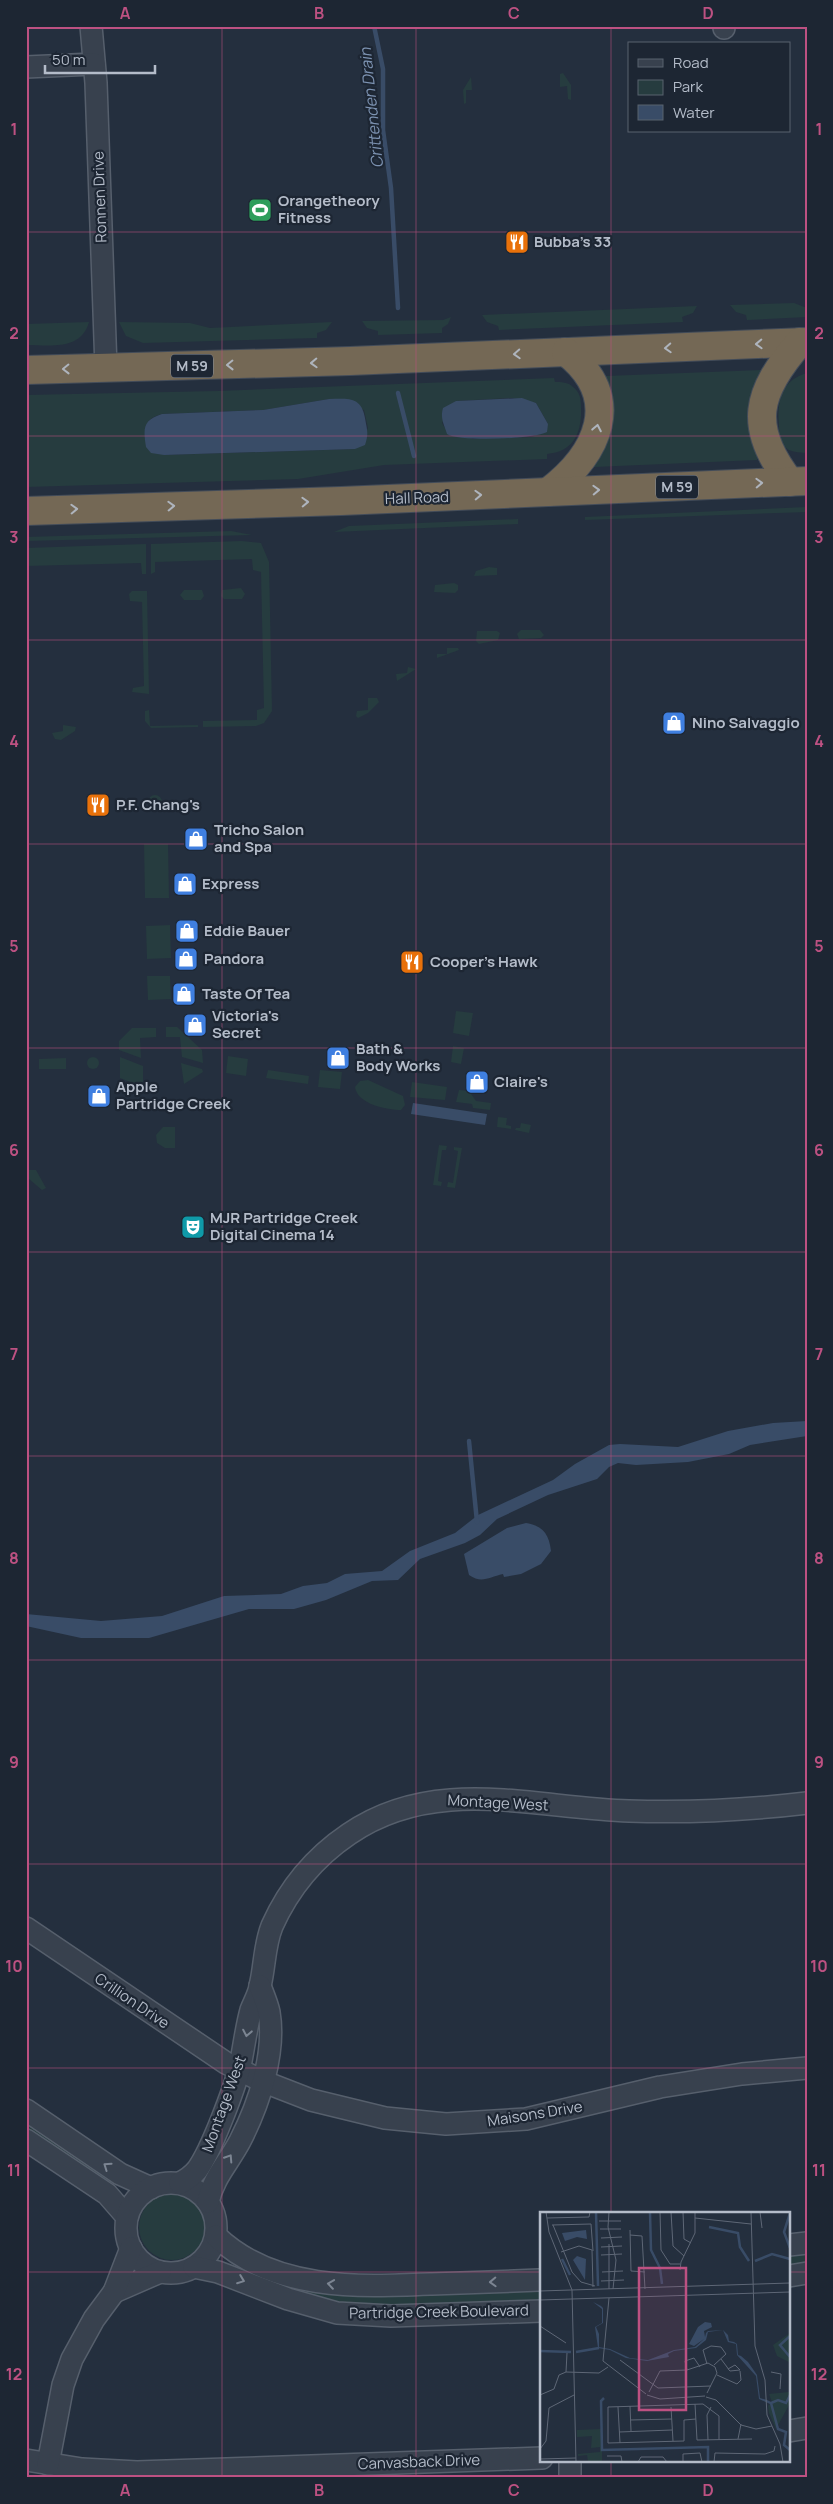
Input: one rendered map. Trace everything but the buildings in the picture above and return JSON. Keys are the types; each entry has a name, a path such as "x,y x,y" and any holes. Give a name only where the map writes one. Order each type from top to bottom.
{"highway":[{"name":"M 59","path":"26,370 804,342"},
{"path":"799,482 773,459 765,441 763,403 774,374 804,342"},
{"path":"548,492 576,468 588,453 598,428 599,411 594,385 580,363 566,352"},
{"name":"Hall Road","path":"26,511 799,482"}],"street":[{"name":"Ronnen Drive","path":"91,26 106,368"},
{"path":"26,67 94,64"},
{"name":"Montage West","path":"180,2184 198,2169 239,2069 251,2011 260,1986 266,1945 272,1927 298,1881 313,1864 349,1834 363,1825 400,1808 418,1803 458,1798 630,1811 714,1811 807,1803"},
{"name":"Crillion Drive","path":"26,1928 212,2055 239,2069"},
{"name":"Montage West","path":"208,2202 215,2181 240,2142 262,2081 270,2037 269,2012 260,1986"},
{"name":"Maisons Drive","path":"239,2069 262,2081 311,2100 363,2114 424,2123 471,2124 552,2114 660,2087 710,2079 807,2068"},
{"path":"26,2110 120,2174 150,2188"},
{"path":"26,2140 107,2194 127,2217"},
{"path":"114,2292 144,2277 160,2272 183,2271 194,2267 204,2259 216,2236 215,2218 208,2202 200,2193 180,2184 165,2183 150,2188 136,2200 127,2217 126,2233 131,2248 143,2263 160,2272"},
{"name":"Partridge Creek Boulevard","path":"216,2236 234,2252 259,2264 284,2274 338,2285 395,2286 540,2280"},
{"path":"790,2245 807,2243"},
{"path":"48,2464 63,2386 72,2359 90,2325 114,2292 131,2248"},
{"name":"Partridge Creek Boulevard","path":"194,2267 218,2272 288,2299 337,2313 390,2316 540,2311"},
{"path":"790,2276 807,2273"},
{"path":"790,2431 807,2428"},
{"name":"Canvasback Drive","path":"26,2460 82,2469 137,2472 540,2458"},
{"path":"570,2462 570,2478"}],"green space":[{"path":"563,73 571,85 571,100 568,99 567,86 560,87 560,74"},
{"path":"471,77 472,90 466,90 466,103 464,104 463,90"},
{"path":"794,303 807,308 807,317 747,320 746,315 736,312 730,305"},
{"path":"697,306 693,313 682,317 683,322 499,330 498,326 487,322 482,315"},
{"path":"451,317 448,324 442,328 442,333 378,335 378,331 367,328 362,321 443,320"},
{"path":"89,322 85,331 72,342 54,345 26,345 26,324"},
{"path":"119,322 190,323 210,328 332,322 326,330 317,333 317,338 143,343 126,336"},
{"path":"762,370 757,460 594,467 592,465 603,377"},
{"path":"807,373 807,453 792,451 786,448 781,441 779,406 780,399 787,386 799,376"},
{"path":"554,378 555,382 569,384 579,393 581,417 578,433 570,445 564,449 547,454 547,459 384,465 298,479 26,487 26,395 218,391","holes":["512,398 536,403 548,424 533,437 473,439 445,428 442,423 456,401","329,399 364,410 368,428 355,449 164,455 145,439 150,419 162,414 263,410"]},
{"path":"807,507 807,512 585,520 585,517"},
{"path":"518,519 518,524 334,532 349,526"},
{"path":"231,531 252,535 26,541 26,537"},
{"path":"242,541 261,543 269,562 272,711 264,723 256,726 203,727 203,721 257,720 257,710 264,708 261,572 253,570 252,559 155,562 155,572 151,574 151,544"},
{"path":"146,544 146,574 142,574 141,563 26,566 26,548"},
{"path":"489,567 497,568 497,575 474,576 476,571"},
{"path":"454,583 458,585 458,590 455,593 434,592 435,585"},
{"path":"241,588 245,594 242,599 224,599 221,596 222,590"},
{"path":"184,590 202,590 204,596 201,600 184,600 180,595"},
{"path":"132,591 147,591 149,694 132,692 133,688 144,686 142,602 130,601 129,594"},
{"path":"521,630 540,630 544,635 541,638 519,639 517,634"},
{"path":"477,631 497,631 500,633 498,640 479,644 476,641"},
{"path":"447,648 458,648 459,650 437,658 437,654 447,654"},
{"path":"408,667 416,669 397,681 396,674 407,673"},
{"path":"368,698 377,698 379,702 368,713 358,718 356,716 357,711 368,710"},
{"path":"149,710 150,726 198,725 198,727 151,728 145,721 145,711"},
{"path":"63,725 76,727 75,731 61,740 55,739 52,733 63,731"},
{"path":"155,795 160,797 162,802 160,807 155,809 150,807 148,802 150,797"},
{"path":"144,844 168,844 169,898 145,898"},
{"path":"170,925 171,958 147,959 146,926"},
{"path":"147,976 170,976 171,999 148,1000"},
{"path":"456,1011 473,1013 469,1036 453,1033"},
{"path":"166,1027 177,1027 202,1050 203,1063 182,1057 180,1037 166,1037"},
{"path":"132,1028 156,1028 156,1037 140,1038 141,1058 119,1050 119,1041"},
{"path":"453,1046 464,1048 461,1064 451,1062"},
{"path":"228,1056 248,1059 246,1076 226,1073"},
{"path":"95,1057 98,1058 98,1068 91,1069 88,1068 87,1061 88,1058"},
{"path":"120,1057 143,1066 143,1082 138,1085 120,1078"},
{"path":"66,1058 66,1069 39,1069 39,1059"},
{"path":"181,1063 202,1069 203,1072 184,1084"},
{"path":"268,1070 309,1076 308,1084 266,1078"},
{"path":"320,1070 342,1072 340,1089 318,1087"},
{"path":"368,1080 403,1096 405,1105 401,1110 395,1110 374,1105 361,1098 355,1087 360,1081"},
{"path":"412,1082 447,1087 445,1100 410,1097"},
{"path":"459,1090 469,1091 476,1101 491,1103 490,1110 473,1108 472,1104 456,1102"},
{"path":"498,1117 507,1118 506,1125 511,1126 511,1129 497,1127"},
{"path":"521,1123 531,1125 529,1133 515,1130 520,1128"},
{"path":"163,1127 175,1127 175,1148 165,1148 157,1143 156,1135"},
{"path":"439,1145 447,1146 446,1150 442,1150 438,1181 442,1182 441,1186 433,1185"},
{"path":"454,1147 462,1148 455,1188 447,1187 448,1182 453,1183 458,1151 454,1150"},
{"path":"28,1170 36,1170 46,1188 42,1190 29,1179"},
{"path":"26,2120 113,2180 109,2186 26,2129"},
{"path":"172,2194 185,2197 195,2204 202,2214 205,2227 202,2240 195,2250 185,2257 172,2260 159,2257 149,2250 142,2240 139,2227 142,2214 149,2204 159,2197"},
{"path":"807,2251 807,2265 790,2267 790,2254"},
{"path":"239,2264 253,2271 540,2288 540,2302 365,2307 316,2299 236,2270"}],"water":[{"path":"522,398 536,403 548,424 547,432 497,439 466,438 447,434 442,418 443,408 456,401"},
{"path":"329,399 348,399 357,402 363,411 367,429 365,445 355,449 164,455 151,453 146,447 146,426 151,419 162,414 263,410"},
{"path":"413,1103 487,1114 485,1125 411,1114"},
{"path":"807,1421 807,1436 750,1445 729,1454 688,1462 636,1465 618,1463 609,1467 597,1479 548,1495 497,1519 480,1535 465,1543 420,1559 398,1580 372,1581 326,1600 294,1609 249,1609 149,1638 81,1638 26,1626 26,1614 101,1621 162,1616 224,1596 281,1594 303,1586 327,1583 345,1574 382,1571 410,1551 455,1533 478,1515 553,1480 575,1464 609,1445 678,1447 728,1431 773,1423"},
{"path":"526,1523 537,1526 547,1535 549,1540 551,1551 541,1564 521,1574 504,1577 503,1574 478,1579 469,1575 464,1554 507,1528"}],"waterway":[{"name":"Crittenden Drain","path":"374,26 383,69 383,130 391,188 398,308"},
{"name":"Crittenden Drain","path":"398,393 414,456"},
{"name":"Crittenden Drain","path":"469,1441 477,1522"}],"place":[{"name":"Orangetheory Fitness","path":"260,210"},
{"name":"Bubba's 33","path":"517,242"},
{"name":"Nino Salvaggio","path":"674,723"},
{"name":"P.F. Chang's","path":"98,805"},
{"name":"Tricho Salon and Spa","path":"196,839"},
{"name":"Express","path":"185,884"},
{"name":"Eddie Bauer","path":"187,931"},
{"name":"Pandora","path":"186,959"},
{"name":"Cooper's Hawk","path":"412,962"},
{"name":"Taste Of Tea","path":"184,994"},
{"name":"Victoria's Secret","path":"195,1025"},
{"name":"Bath & Body Works","path":"338,1058"},
{"name":"Claire's","path":"477,1082"},
{"name":"Apple Partridge Creek","path":"99,1096"},
{"name":"MJR Partridge Creek Digital Cinema 14","path":"193,1227"}]}
